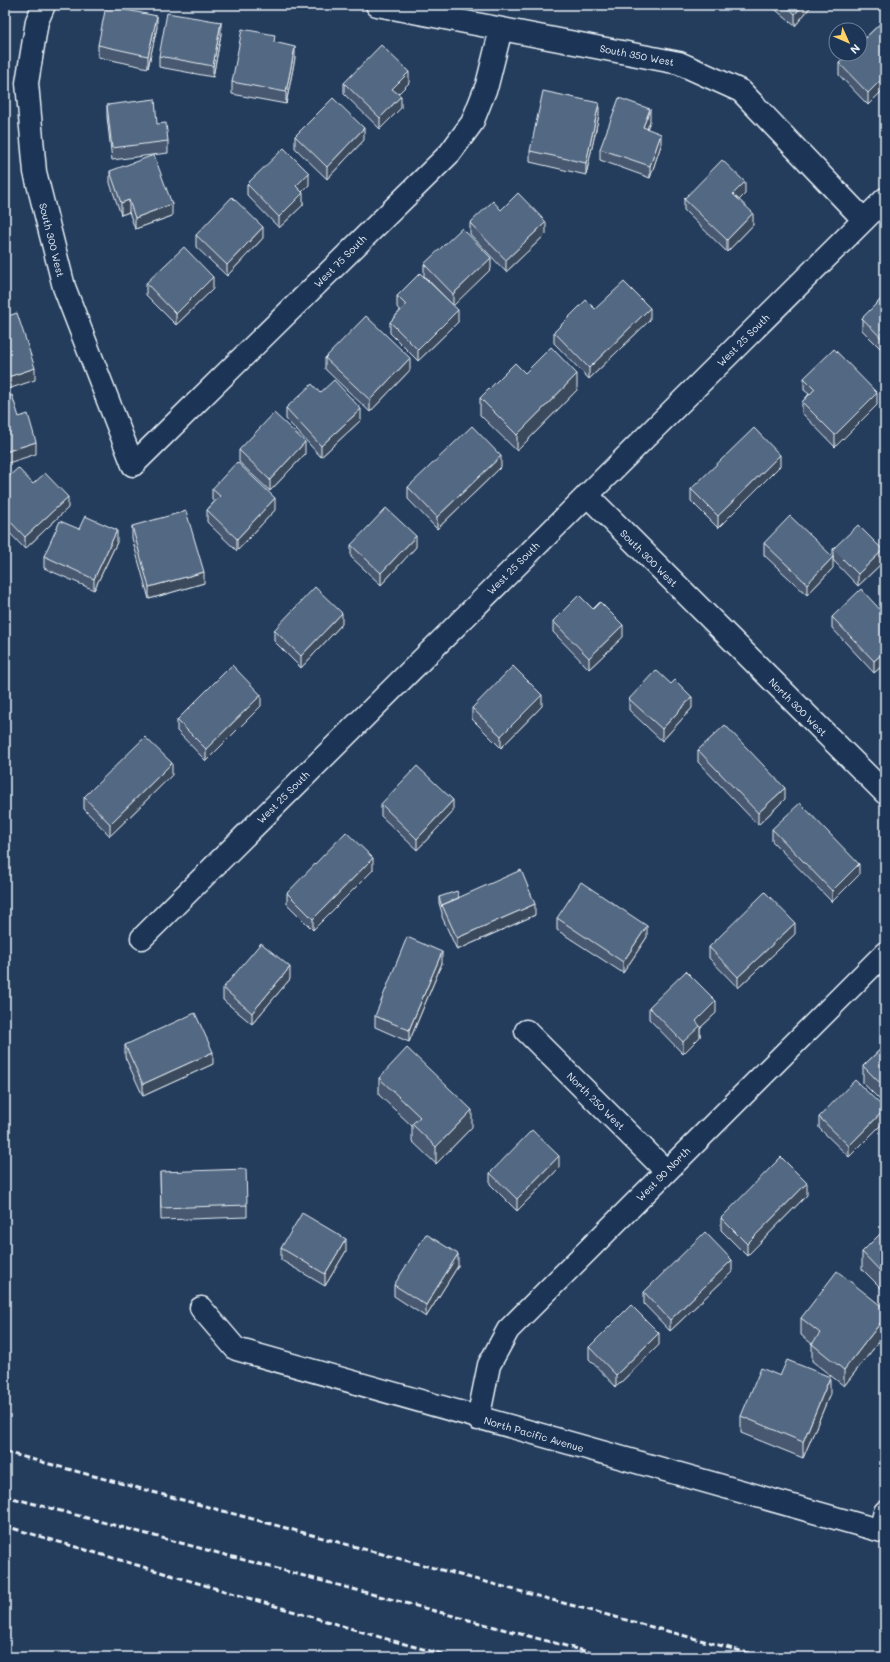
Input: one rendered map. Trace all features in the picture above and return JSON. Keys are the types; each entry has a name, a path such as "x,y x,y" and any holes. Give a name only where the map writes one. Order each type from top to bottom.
{"street":[{"name":"South 300 West","path":"44,5 37,21 26,83 35,172 64,287 133,465"},
{"name":"South 350 West","path":"377,5 679,63 741,91 864,220"},
{"name":"West 75 South","path":"133,465 450,153 472,123 488,85 501,29"},
{"name":"West 25 South","path":"142,938 885,199"},
{"name":"South 300 West","path":"587,495 712,620"},
{"name":"North 300 West","path":"712,620 885,793"},
{"name":"West 90 North","path":"478,1418 489,1365 508,1330 885,953"},
{"name":"North 250 West","path":"526,1031 666,1171"},
{"name":"North Pacific Avenue","path":"201,1308 236,1349 478,1418 883,1525"}],"building":[{"path":"785,5 803,5 795,14"},
{"path":"106,6 157,16 148,56 98,45"},
{"path":"167,13 221,22 213,66 159,56"},
{"path":"885,19 885,76 868,93 839,63 868,62 868,35"},
{"path":"242,29 275,35 274,42 295,47 286,92 232,82"},
{"path":"381,45 409,72 392,89 401,96 380,118 344,83"},
{"path":"543,91 599,103 586,163 530,151"},
{"path":"333,98 364,128 327,167 295,136"},
{"path":"619,98 650,109 643,127 661,134 650,166 600,149"},
{"path":"155,99 157,124 166,123 168,141 112,148 107,105"},
{"path":"284,148 309,173 296,186 303,193 279,217 247,184"},
{"path":"154,155 172,204 135,218 129,200 121,203 110,171"},
{"path":"722,160 745,182 733,194 753,213 727,240 684,199"},
{"path":"518,193 546,222 506,260 470,223 493,201 501,210"},
{"path":"232,197 263,227 227,265 196,235"},
{"path":"462,228 491,258 453,294 424,264"},
{"path":"184,247 213,277 176,314 146,283"},
{"path":"420,273 458,310 418,350 390,322 406,305 397,296"},
{"path":"624,282 650,308 589,368 554,332 586,300 595,309"},
{"path":"885,295 885,342 862,318"},
{"path":"17,313 35,368 5,378 5,317"},
{"path":"366,316 410,358 370,400 325,358"},
{"path":"551,347 577,374 517,435 480,398 515,363 525,373"},
{"path":"834,349 877,393 835,435 802,402 815,389 804,378"},
{"path":"334,380 361,409 321,446 286,408 312,384 320,393"},
{"path":"12,395 19,417 28,414 36,442 5,452 5,398"},
{"path":"274,413 305,442 270,480 239,450"},
{"path":"472,426 501,456 437,517 408,487"},
{"path":"754,428 780,455 718,516 691,489"},
{"path":"237,462 275,498 237,539 207,510 220,496 212,489"},
{"path":"18,468 33,484 45,473 68,497 25,537 5,516 9,511 5,506 5,480"},
{"path":"386,508 416,536 381,573 351,545"},
{"path":"186,511 204,572 149,587 132,526"},
{"path":"85,516 117,530 94,579 44,556 60,521 79,529"},
{"path":"790,516 833,557 807,584 764,543"},
{"path":"858,525 883,550 858,574 833,549"},
{"path":"315,587 342,613 301,656 274,630"},
{"path":"861,589 885,615 885,651 874,661 832,617"},
{"path":"579,595 593,609 600,602 623,625 589,658 553,621"},
{"path":"232,665 261,695 206,749 177,720"},
{"path":"513,666 542,695 501,736 472,708"},
{"path":"656,670 671,684 675,680 692,697 662,729 629,699"},
{"path":"725,725 785,788 758,813 698,750"},
{"path":"145,737 172,763 110,824 84,797"},
{"path":"417,766 453,800 417,839 381,804"},
{"path":"800,803 859,864 832,891 772,829"},
{"path":"346,832 373,858 313,919 287,893"},
{"path":"521,870 535,904 457,938 442,905"},
{"path":"581,882 647,926 623,962 557,918"},
{"path":"457,891 459,898 442,905 442,907 439,897"},
{"path":"765,892 795,923 738,977 709,947"},
{"path":"407,937 442,952 409,1030 375,1016"},
{"path":"261,943 290,967 252,1013 223,988"},
{"path":"686,971 716,1001 696,1021 700,1026 683,1042 649,1007"},
{"path":"195,1013 213,1052 143,1084 125,1045"},
{"path":"885,1045 885,1088 863,1066"},
{"path":"407,1048 472,1110 436,1147 412,1124 420,1117 379,1078"},
{"path":"855,1080 885,1109 849,1146 819,1117"},
{"path":"532,1130 559,1156 517,1199 490,1173"},
{"path":"781,1157 807,1183 747,1244 721,1218"},
{"path":"246,1169 247,1205 161,1208 160,1172"},
{"path":"302,1213 346,1239 325,1274 281,1248"},
{"path":"885,1229 885,1276 862,1252"},
{"path":"705,1232 732,1260 670,1320 644,1292"},
{"path":"426,1234 458,1254 426,1305 394,1285"},
{"path":"837,1271 885,1309 885,1317 844,1370 812,1344 820,1333 801,1318"},
{"path":"631,1305 659,1333 616,1375 589,1347"},
{"path":"787,1360 830,1377 803,1442 741,1416 761,1368 780,1376"}],"railway":[{"path":"5,1452 763,1657"},
{"path":"5,1496 607,1657"},
{"path":"5,1526 452,1657"}]}
